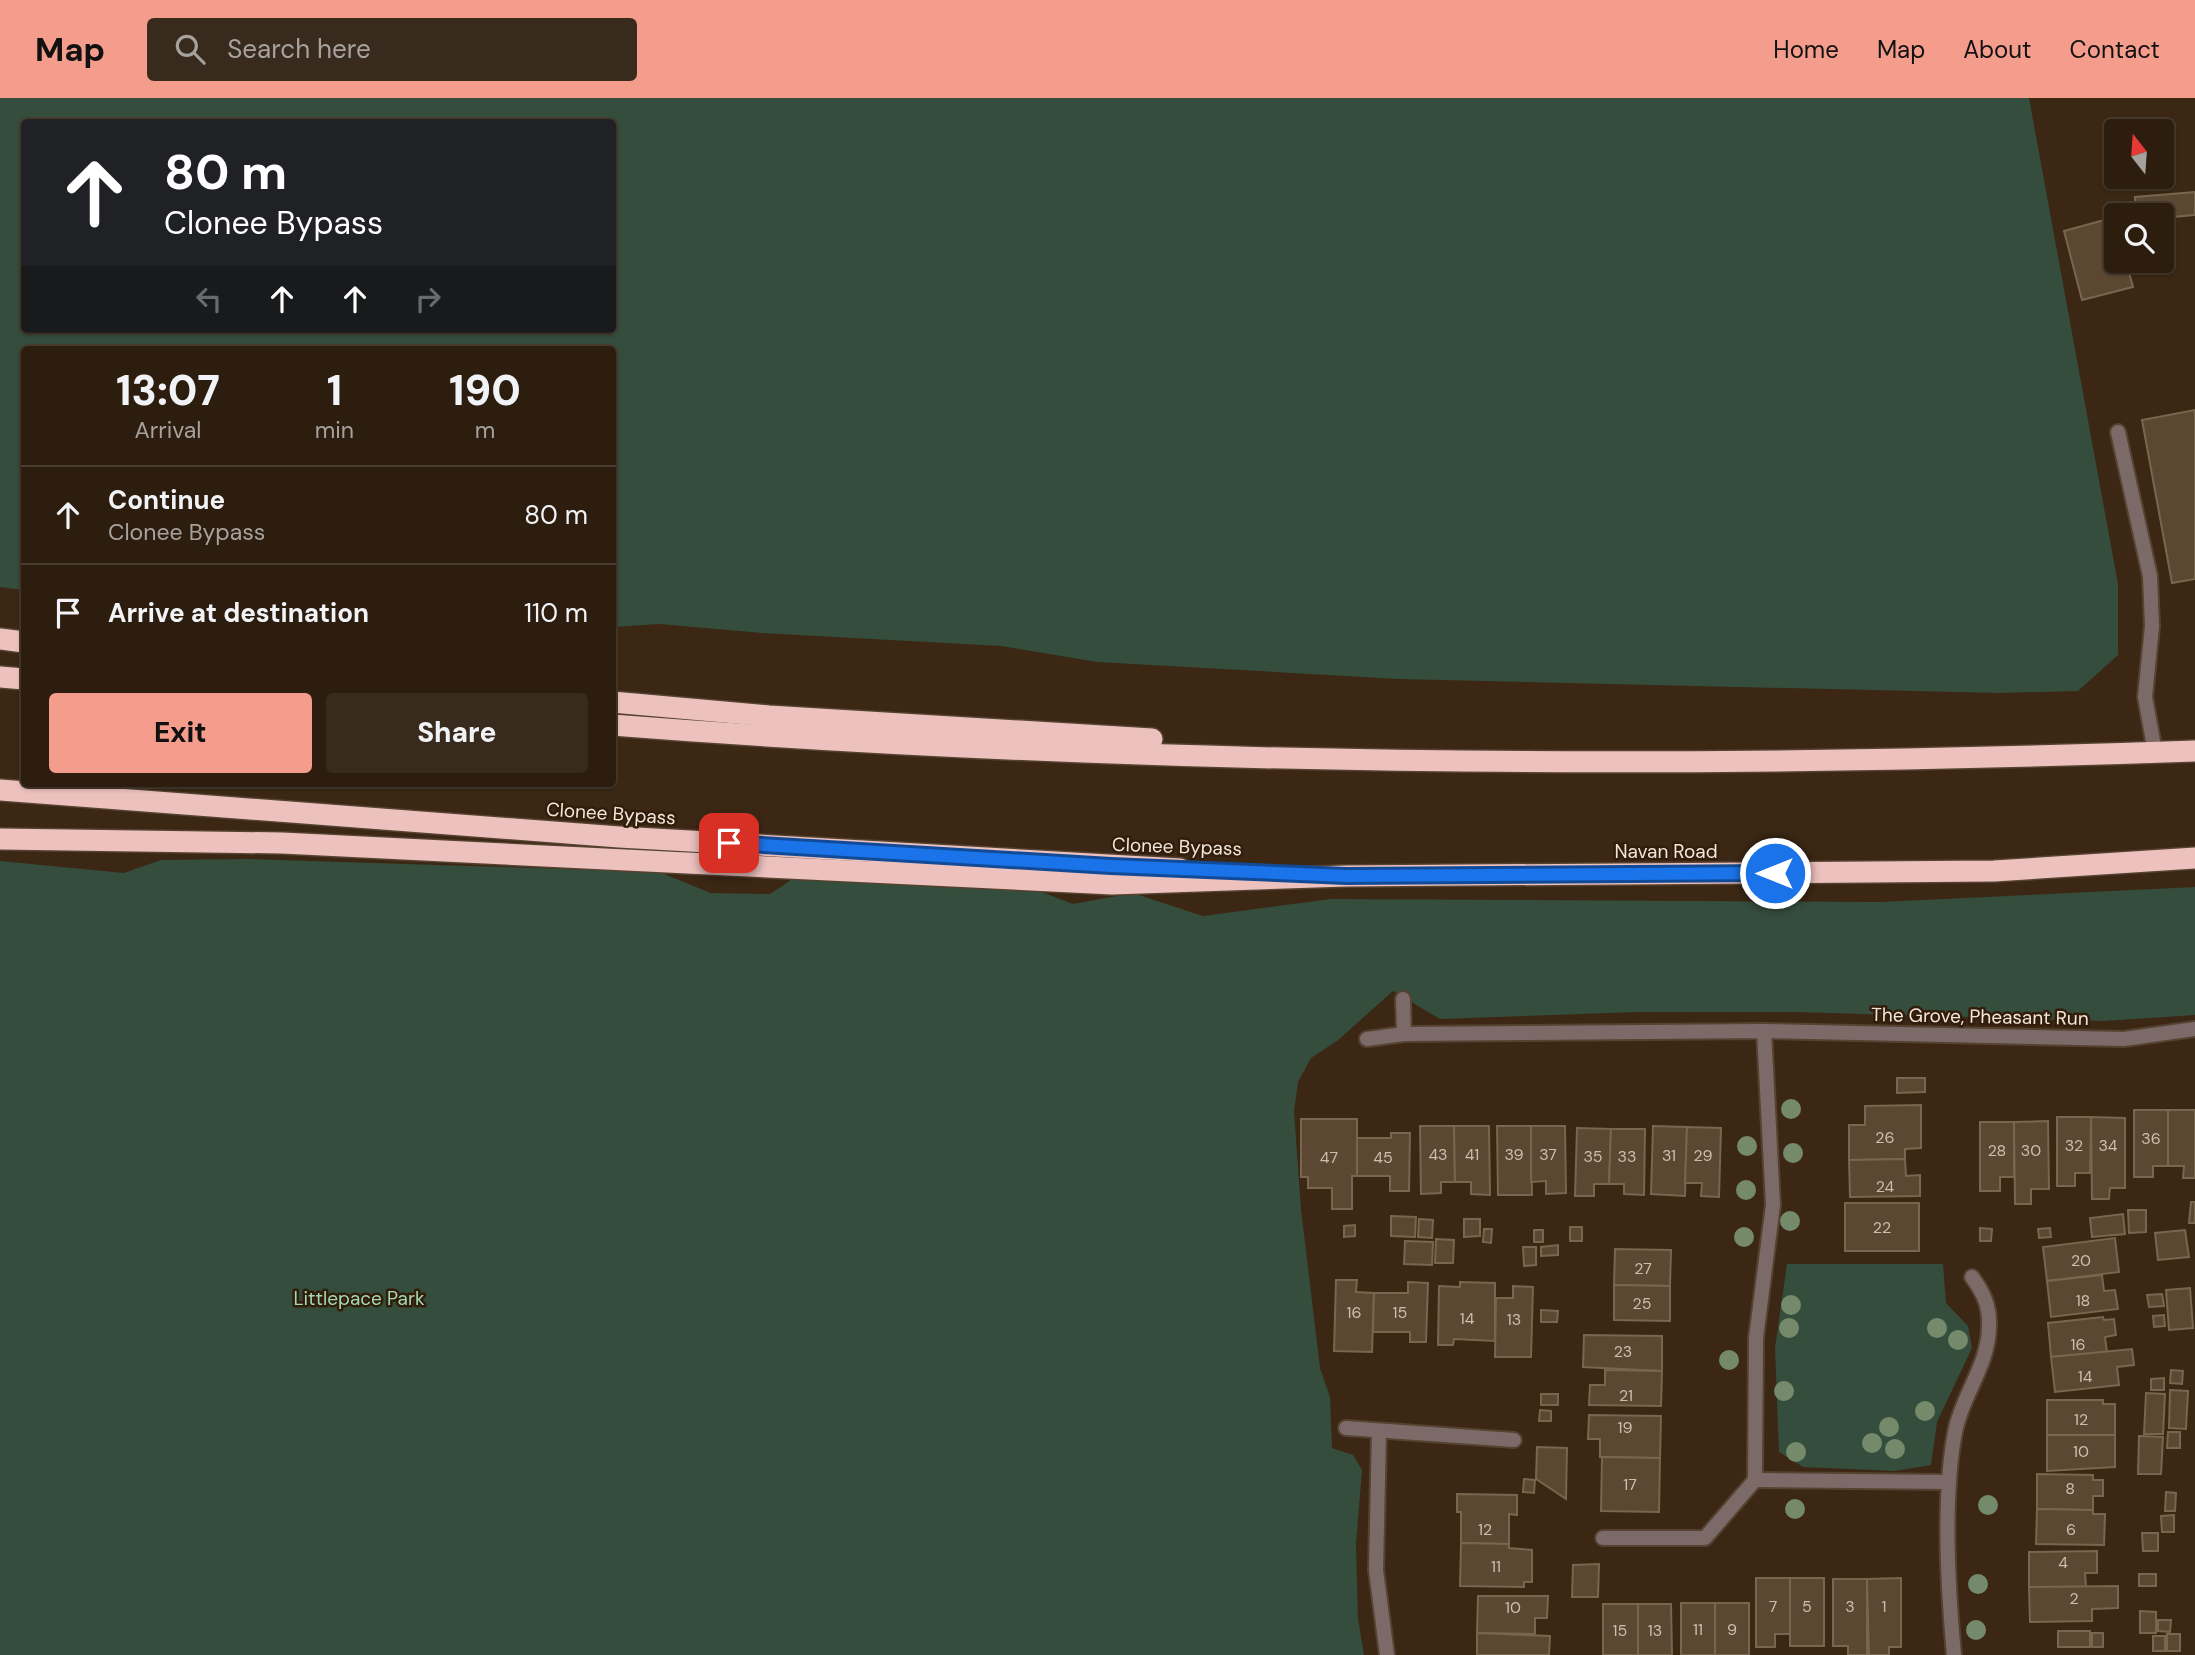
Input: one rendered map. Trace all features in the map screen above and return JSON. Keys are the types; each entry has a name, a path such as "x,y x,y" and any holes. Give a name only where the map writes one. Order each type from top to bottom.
{"highway":[{"path":"0,639 21,642"},
{"path":"0,677 21,678"},
{"path":"616,702 769,716 1503,760"},
{"path":"616,725 748,735 1145,753 1503,760 1841,761 2195,751"},
{"name":"Clonee Bypass","path":"0,790 620,837 1097,866 1346,876"},
{"path":"0,839 296,844 1112,884 1346,876"},
{"name":"Navan Road","path":"1346,876 1994,872 2195,858"}],"street":[{"path":"2118,432 2150,576 2152,626 2145,697 2155,752"},
{"path":"1403,999 1404,1034"},
{"name":"The Grove, Pheasant Run","path":"1367,1039 1404,1034 1764,1031 2124,1039 2195,1029"},
{"path":"1603,1538 1705,1538 1755,1480 1756,1338 1773,1205 1764,1031"},
{"path":"1954,1655 1949,1482 1955,1429 1982,1364 1989,1337 1988,1308 1972,1277"},
{"path":"1346,1428 1514,1440"},
{"path":"1379,1431 1376,1570 1387,1655"},
{"path":"1755,1480 1949,1482"}],"green space":[{"path":"0,98 2029,98 2118,584 2118,655 2078,691 1999,693 1399,679 1097,662 1001,646 762,633 659,624 616,627 616,346 21,346 21,590 0,587"},
{"name":"Littlepace Park","path":"246,859 659,872 711,893 770,894 797,876 1039,891 1073,904 1133,893 1203,916 1331,899 1880,902 2195,887 2195,1015 2104,1021 1795,1012 1637,1012 1440,1019 1393,991 1337,1041 1311,1058 1298,1082 1294,1111 1301,1209 1320,1368 1330,1397 1332,1448 1353,1455 1362,1470 1356,1544 1358,1619 1364,1655 0,1655 0,861 124,873 161,860"},
{"path":"1787,1264 1943,1264 1946,1303 1968,1326 1972,1348 1937,1422 1931,1465 1895,1471 1803,1467 1779,1452 1775,1348"}],"building":[{"path":"2195,192 2195,215 2174,217 2174,203 2135,203 2135,197"},
{"path":"2104,220 2104,273 2129,273 2133,287 2082,300 2064,231"},
{"path":"2195,410 2195,579 2172,583 2142,420"},
{"path":"1897,1078 1925,1078 1925,1092 1897,1093"},
{"path":"1921,1105 1921,1148 1905,1149 1905,1159 1849,1160 1849,1125 1865,1125 1865,1106"},
{"path":"2134,1110 2168,1110 2168,1166 2153,1166 2153,1177 2134,1177"},
{"path":"2168,1110 2195,1110 2195,1178 2183,1178 2184,1166 2168,1166"},
{"path":"2057,1117 2091,1117 2090,1173 2075,1173 2075,1186 2057,1186"},
{"path":"2091,1117 2125,1118 2125,1188 2110,1188 2109,1199 2092,1199"},
{"path":"1301,1119 1357,1119 1357,1176 1352,1176 1352,1209 1332,1209 1332,1188 1308,1188 1308,1177 1301,1177"},
{"path":"2048,1121 2049,1189 2031,1189 2031,1204 2015,1204 2014,1122"},
{"path":"1980,1122 2014,1122 2014,1177 2000,1177 2000,1191 1980,1191"},
{"path":"1420,1126 1454,1126 1455,1182 1441,1182 1441,1193 1421,1194"},
{"path":"1454,1126 1489,1126 1490,1195 1471,1194 1471,1182 1455,1182"},
{"path":"1497,1126 1531,1126 1532,1195 1498,1195"},
{"path":"1531,1126 1565,1126 1566,1193 1546,1194 1546,1181 1531,1182"},
{"path":"1653,1126 1687,1127 1685,1196 1651,1194"},
{"path":"1687,1127 1721,1128 1719,1197 1701,1196 1702,1183 1685,1183"},
{"path":"1577,1128 1611,1129 1609,1184 1594,1184 1594,1196 1575,1196"},
{"path":"1611,1129 1645,1129 1644,1195 1624,1194 1624,1184 1609,1184"},
{"path":"1391,1133 1410,1133 1409,1191 1390,1191 1390,1176 1357,1176 1357,1138 1391,1138"},
{"path":"1905,1159 1906,1176 1920,1175 1920,1196 1850,1197 1849,1160"},
{"path":"2191,1202 2195,1202 2195,1223 2189,1223"},
{"path":"1845,1203 1919,1203 1919,1251 1845,1251"},
{"path":"2128,1210 2146,1210 2146,1232 2129,1233"},
{"path":"2123,1214 2125,1234 2092,1237 2090,1218"},
{"path":"1391,1216 1416,1217 1415,1237 1391,1236"},
{"path":"1419,1219 1433,1220 1432,1238 1418,1237"},
{"path":"1464,1219 1480,1219 1480,1236 1464,1237"},
{"path":"1355,1225 1355,1236 1344,1237 1344,1226"},
{"path":"1570,1227 1582,1227 1582,1241 1570,1241"},
{"path":"1980,1228 1992,1229 1991,1241 1980,1241"},
{"path":"2050,1228 2051,1237 2039,1238 2038,1229"},
{"path":"1484,1229 1492,1229 1491,1243 1483,1242"},
{"path":"1534,1230 1543,1230 1543,1242 1534,1242"},
{"path":"2185,1230 2189,1257 2158,1260 2155,1233"},
{"path":"2115,1238 2119,1272 2047,1281 2043,1247"},
{"path":"1436,1239 1454,1240 1453,1263 1435,1263"},
{"path":"1405,1241 1433,1242 1432,1265 1404,1264"},
{"path":"1558,1245 1558,1255 1541,1256 1541,1247"},
{"path":"1523,1247 1536,1247 1536,1265 1524,1266"},
{"path":"1615,1249 1671,1250 1670,1286 1614,1285"},
{"path":"2102,1275 2104,1291 2115,1290 2118,1309 2051,1317 2047,1281"},
{"path":"1336,1280 1357,1280 1356,1292 1374,1293 1372,1352 1334,1351"},
{"path":"1408,1282 1428,1283 1426,1342 1410,1342 1410,1332 1373,1332 1374,1293 1408,1293"},
{"path":"1460,1282 1495,1283 1495,1341 1454,1339 1453,1345 1438,1345 1439,1286 1460,1287"},
{"path":"1614,1285 1670,1286 1670,1321 1614,1320"},
{"path":"1513,1286 1533,1287 1531,1357 1495,1357 1496,1298 1513,1298"},
{"path":"2190,1288 2193,1328 2169,1330 2166,1290"},
{"path":"2162,1294 2164,1306 2149,1307 2147,1295"},
{"path":"1541,1310 1558,1311 1557,1322 1541,1322"},
{"path":"2164,1315 2165,1326 2154,1327 2153,1316"},
{"path":"2103,1317 2104,1320 2114,1319 2116,1335 2105,1337 2107,1352 2051,1357 2048,1323"},
{"path":"1584,1335 1662,1336 1662,1371 1583,1367"},
{"path":"2132,1349 2134,1365 2117,1367 2119,1385 2055,1392 2051,1357"},
{"path":"1605,1370 1662,1371 1661,1406 1589,1405 1590,1385 1605,1385"},
{"path":"2171,1370 2183,1371 2182,1384 2170,1383"},
{"path":"2164,1378 2164,1390 2151,1390 2151,1379"},
{"path":"2170,1390 2188,1391 2186,1429 2169,1428"},
{"path":"2146,1393 2165,1394 2163,1434 2144,1434"},
{"path":"1541,1394 1558,1394 1558,1405 1541,1405"},
{"path":"2047,1400 2103,1400 2103,1404 2115,1404 2115,1435 2047,1435"},
{"path":"1540,1410 1551,1411 1551,1421 1539,1421"},
{"path":"1589,1415 1661,1416 1660,1458 1600,1457 1600,1439 1588,1439"},
{"path":"2168,1432 2180,1432 2180,1448 2167,1448"},
{"path":"2047,1435 2115,1435 2115,1467 2047,1471"},
{"path":"2139,1436 2163,1437 2161,1474 2138,1474"},
{"path":"1537,1447 1567,1448 1566,1499 1536,1479"},
{"path":"1602,1457 1660,1458 1659,1512 1601,1511"},
{"path":"2037,1474 2093,1475 2093,1480 2103,1480 2103,1496 2093,1496 2093,1510 2037,1509"},
{"path":"1524,1479 1535,1480 1534,1493 1523,1492"},
{"path":"2166,1492 2176,1493 2175,1511 2165,1511"},
{"path":"1457,1494 1517,1495 1517,1515 1509,1514 1509,1544 1461,1543 1461,1512 1457,1512"},
{"path":"2037,1509 2093,1510 2093,1514 2105,1514 2104,1545 2036,1544"},
{"path":"2174,1515 2174,1532 2162,1532 2161,1516"},
{"path":"2142,1533 2158,1533 2158,1551 2143,1551"},
{"path":"1461,1543 1509,1544 1509,1548 1532,1550 1532,1582 1524,1582 1524,1587 1460,1586"},
{"path":"2097,1551 2097,1573 2085,1573 2086,1587 2029,1587 2029,1552"},
{"path":"1599,1564 1598,1597 1572,1597 1573,1565"},
{"path":"2139,1574 2156,1574 2156,1586 2139,1586"},
{"path":"1756,1578 1790,1578 1790,1634 1775,1634 1775,1647 1756,1647"},
{"path":"1790,1578 1824,1578 1824,1646 1790,1646"},
{"path":"1901,1578 1901,1647 1889,1647 1889,1655 1869,1655 1867,1579"},
{"path":"1833,1579 1867,1579 1867,1655 1848,1655 1848,1646 1833,1646"},
{"path":"2118,1586 2118,1608 2092,1609 2092,1621 2030,1622 2029,1587"},
{"path":"1478,1596 1548,1596 1547,1618 1535,1618 1535,1634 1477,1633"},
{"path":"1681,1603 1715,1603 1715,1655 1681,1655"},
{"path":"1715,1603 1749,1603 1749,1655 1715,1655"},
{"path":"1603,1604 1638,1604 1638,1655 1603,1655"},
{"path":"1638,1604 1671,1604 1672,1655 1638,1655"},
{"path":"2140,1611 2156,1612 2156,1633 2140,1633"},
{"path":"2158,1620 2171,1620 2170,1632 2158,1631"},
{"path":"2058,1631 2090,1631 2090,1647 2058,1647"},
{"path":"1477,1633 1550,1636 1549,1655 1477,1655"},
{"path":"2092,1633 2103,1633 2103,1647 2092,1647"},
{"path":"2167,1634 2180,1634 2180,1651 2167,1651"},
{"path":"2153,1636 2165,1636 2165,1651 2153,1651"}],"route":[{"path":"729,843 1111,866 1346,876 1775,873"}]}
